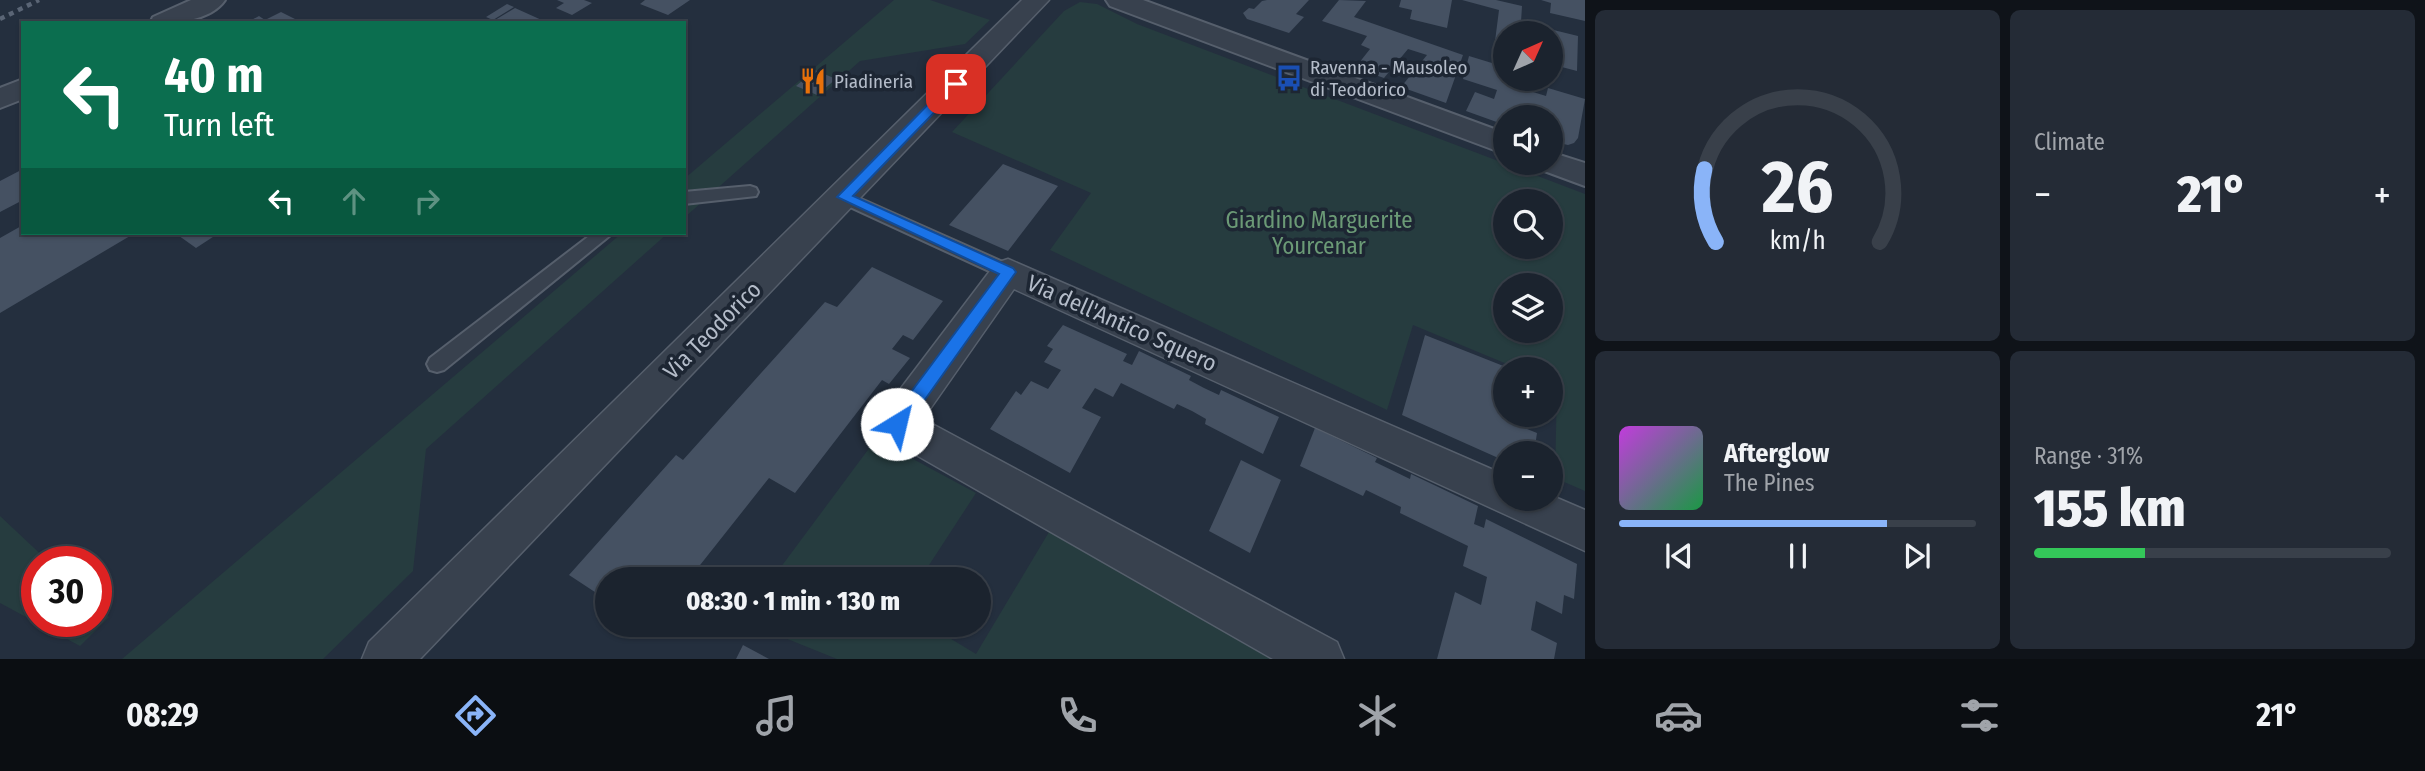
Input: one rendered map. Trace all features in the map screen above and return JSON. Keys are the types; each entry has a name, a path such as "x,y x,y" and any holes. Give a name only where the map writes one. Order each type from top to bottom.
{"street":[{"path":"167,21 212,0"},
{"name":"Via Teodorico","path":"386,659 1036,0"},
{"path":"1119,0 1493,140"},
{"path":"0,99 21,89"},
{"path":"1563,152 1585,153"},
{"path":"1563,167 1585,175"},
{"name":"Via dell'Antico Squero","path":"1321,659 897,424 1008,272 1493,490"},
{"path":"1539,511 1585,531"}],"lane":[{"path":"686,198 750,192"},
{"path":"844,197 1008,272"},
{"path":"438,364 601,235"}],"green space":[{"path":"894,0 930,0 990,20 965,44 860,61 686,216 686,177"},
{"name":"Giardino Marguerite Yourcenar","path":"1080,2 1097,4 1137,24 1493,159 1493,175 1535,175 1585,194 1585,491 1563,481 1563,441 1556,441 1556,427 1563,427 1563,357 1493,358 1413,325 1387,410 1050,250 1091,193 952,132 1064,11"},
{"path":"620,235 666,235 426,449 413,571 323,659 122,659"},
{"path":"876,439 976,493 928,567 781,567"},
{"path":"0,516 32,546 21,546 21,614 0,603"},
{"path":"1049,532 1278,659 837,659 783,637 948,637 976,654 986,637 991,637 991,629"},
{"path":"63,637 89,637 80,646"}],"building":[{"path":"557,0 584,0 592,3 572,15 556,8 564,3"},
{"path":"645,0 690,0 668,15 640,4"},
{"path":"1267,0 1309,0 1296,14 1304,17 1289,33 1247,19 1243,13"},
{"path":"1339,0 1366,1 1354,17 1463,55 1446,103 1401,87 1427,55 1408,49 1384,78 1355,68 1370,49 1361,45 1367,36 1322,21"},
{"path":"1401,0 1452,0 1447,28 1410,19 1412,10 1399,7"},
{"path":"1462,0 1496,0 1522,6 1521,21 1498,21 1499,10"},
{"path":"1541,0 1585,0 1585,21 1550,13 1551,3"},
{"path":"507,4 514,7 493,20 486,17"},
{"path":"515,8 544,21 513,21 495,20"},
{"path":"281,12 299,21 250,21 259,16 265,20"},
{"path":"1563,32 1578,36 1577,71 1563,67"},
{"path":"1469,56 1493,63 1493,89 1463,79"},
{"path":"815,70 836,79 817,95 796,86"},
{"path":"1497,91 1530,91 1546,96 1547,91 1558,91 1585,99 1578,138 1574,143 1563,144 1563,105 1493,105 1493,121 1466,111 1475,92 1494,99"},
{"path":"1003,164 1058,186 1008,251 949,225"},
{"path":"21,170 21,201 0,212 0,181"},
{"path":"21,226 21,235 132,235 0,313 0,238"},
{"path":"178,235 216,235 196,248"},
{"path":"872,267 943,301 913,340 903,335 892,349 910,358 889,384 882,380 795,493 769,478 699,567 595,567 595,592 569,575 676,455 683,460 825,302 837,307"},
{"path":"1063,325 1127,354 1123,361 1132,365 1139,351 1191,376 1189,380 1204,388 1219,395 1221,390 1279,417 1263,454 1205,424 1206,419 1192,411 1177,404 1174,409 1121,383 1113,397 1095,388 1082,408 1101,417 1070,473 990,429 1016,391 1021,395 1031,381 1048,389 1061,370 1044,362 1053,349 1047,346"},
{"path":"1425,335 1493,362 1493,427 1522,427 1537,433 1536,441 1493,441 1493,456 1402,415"},
{"path":"1315,428 1377,458 1375,462 1410,479 1411,474 1478,506 1474,524 1484,528 1486,519 1577,564 1574,599 1564,595 1562,614 1536,601 1531,630 1557,643 1554,659 1437,659 1455,592 1481,605 1487,577 1463,566 1468,546 1400,513 1401,507 1366,490 1363,496 1300,466"},
{"path":"1241,460 1281,480 1250,553 1209,531"},
{"path":"743,645 769,659 736,659"}],"railway":[{"path":"0,19 39,0"}],"place":[{"name":"Ravenna - Mausoleo di Teodorico","path":"1289,78"},
{"name":"Piadineria","path":"813,81"}],"route":[{"path":"897,424 1008,272 844,197 956,84"}]}
